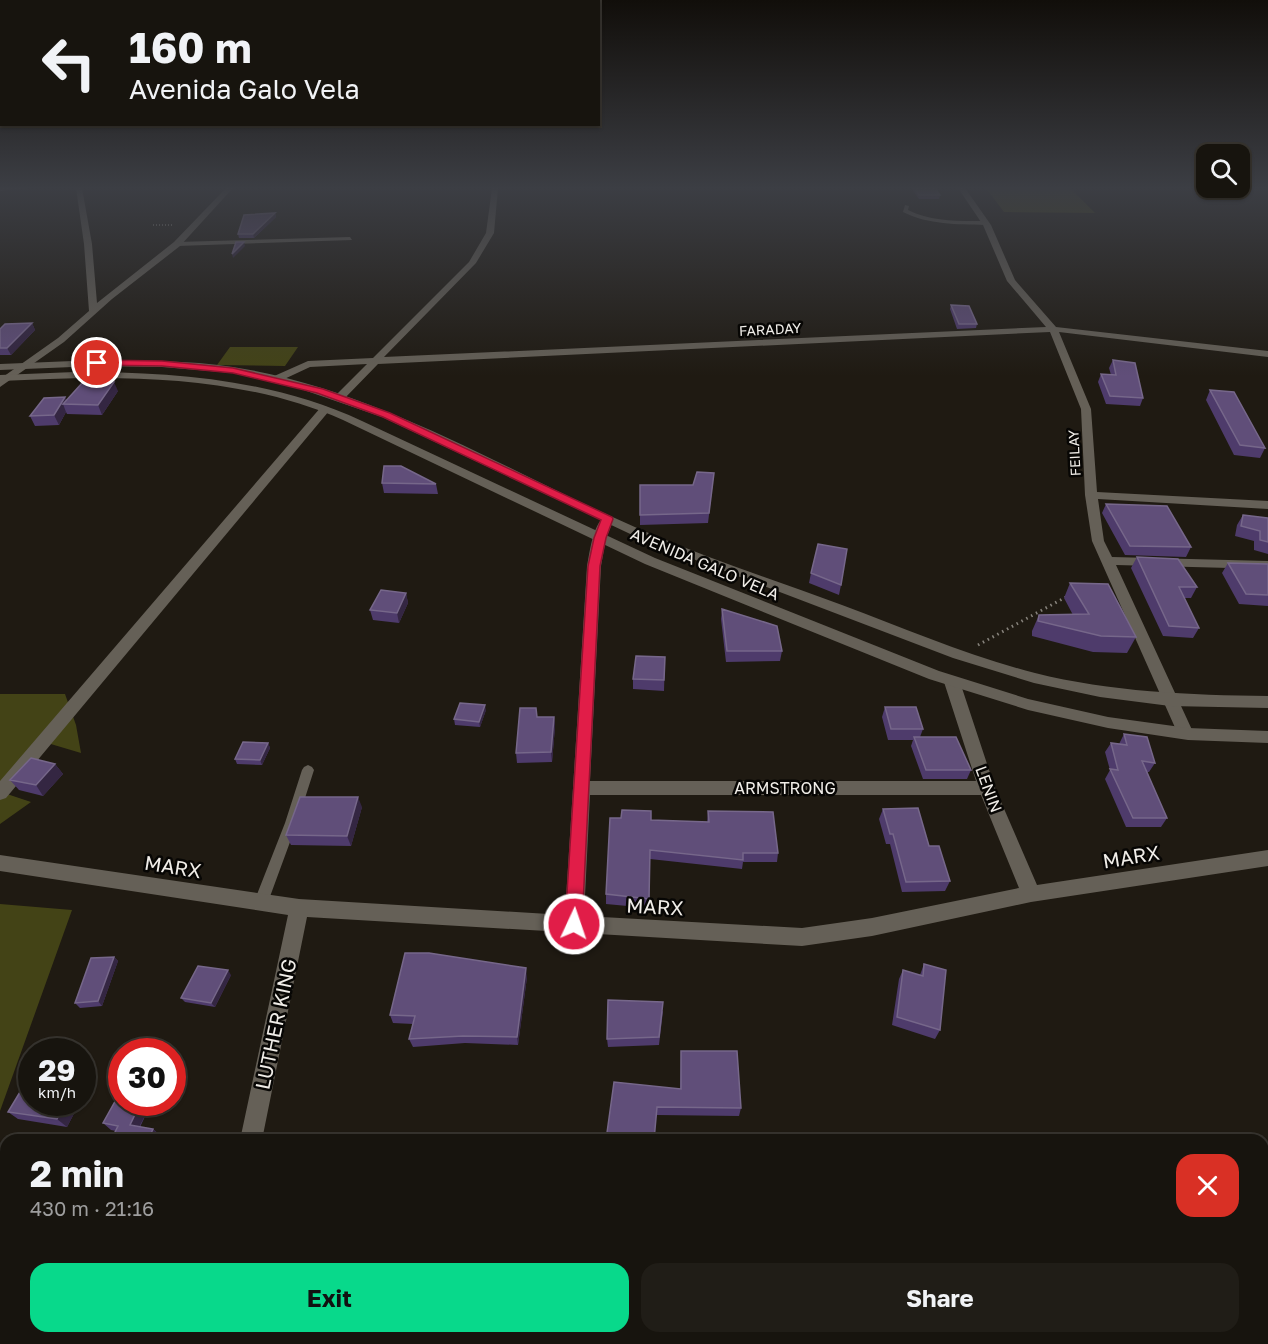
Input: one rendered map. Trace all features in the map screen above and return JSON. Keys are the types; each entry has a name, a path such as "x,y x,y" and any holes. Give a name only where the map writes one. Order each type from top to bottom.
{"street":[{"path":"89,251 93,311"},
{"path":"3,380 61,340 93,311 169,251"},
{"path":"339,398 472,263 479,251"},
{"name":"FEILAY","path":"997,251 1011,281 1053,329 1086,409 1091,495 1098,541 1185,732"},
{"name":"FARADAY","path":"276,379 308,364 1053,329 1268,354"},
{"name":"AVENIDA GALO VELA","path":"0,367 97,363 162,364 233,370 276,379 386,415 647,537 958,654 1034,678 1100,691 1170,700 1268,702"},
{"name":"AVENIDA GALO VELA","path":"3,380 118,374 181,379 267,392 325,408 600,538 699,581 952,681 1018,701 1078,715 1185,732 1268,737"},
{"path":"0,793 325,408"},
{"path":"1091,495 1268,505"},
{"path":"574,924 594,566 600,538 608,519"},
{"path":"1106,561 1268,565"},
{"name":"LENIN","path":"952,681 987,788 1031,894"},
{"name":"ARMSTRONG","path":"582,788 987,788"},
{"name":"MARX","path":"0,863 299,908 802,937 872,927 1031,894 1268,858"},
{"name":"LUTHER KING","path":"252,1134 299,908"}],"lane":[{"path":"261,902 308,770"}],"path":[{"path":"958,654 1006,631 1063,598 1072,596"}],"shaded area":[{"path":"230,347 298,347 285,366 217,365"},
{"path":"0,694 65,694 76,725 81,753 44,742 1,792 31,802 0,824"},
{"path":"0,904 72,910 26,1038 18,1038 18,1061 0,1111"}],"building":[{"path":"951,305 969,306 977,324 959,324"},
{"path":"32,323 7,348 0,348 0,329 5,324"},
{"path":"1113,360 1135,363 1143,398 1110,396 1101,374 1116,375"},
{"path":"83,382 114,382 98,405 63,404"},
{"path":"1210,390 1234,392 1265,448 1240,445"},
{"path":"65,397 54,415 30,416 44,398"},
{"path":"384,466 401,466 436,484 382,483"},
{"path":"697,472 714,473 709,513 640,515 640,485 693,485"},
{"path":"1106,504 1167,506 1191,547 1130,546"},
{"path":"1243,515 1268,518 1268,542 1260,540 1260,531 1241,526"},
{"path":"818,544 847,549 841,585 811,573"},
{"path":"1137,557 1178,559 1197,587 1179,587 1199,628 1169,626"},
{"path":"1228,563 1268,564 1268,595 1246,594"},
{"path":"1070,583 1108,584 1136,637 1101,636 1038,621 1039,615 1089,614"},
{"path":"381,590 406,593 397,613 370,610"},
{"path":"722,609 777,626 782,651 727,651"},
{"path":"636,656 665,657 664,680 633,679"},
{"path":"460,703 485,705 479,722 454,719"},
{"path":"885,707 916,707 923,729 891,729"},
{"path":"520,708 536,708 537,717 554,717 551,752 516,753"},
{"path":"1124,734 1147,737 1155,763 1142,761 1167,818 1133,818 1110,769 1118,770 1111,743 1127,745"},
{"path":"914,737 956,737 971,770 926,770"},
{"path":"243,742 268,743 260,760 235,759"},
{"path":"31,758 55,764 36,785 10,780"},
{"path":"300,797 358,797 347,836 286,835"},
{"path":"918,808 929,846 939,846 950,881 906,882 893,834 890,834 883,809"},
{"path":"622,810 651,811 651,820 709,822 708,811 773,812 778,853 743,853 743,860 650,850 649,899 606,894 610,818 621,818"},
{"path":"405,953 429,953 526,968 517,1037 463,1036 409,1039 415,1016 390,1015"},
{"path":"114,957 98,1001 75,1003 91,958"},
{"path":"924,964 946,970 940,1030 897,1017 903,970 923,976"},
{"path":"198,966 228,970 211,1003 181,998"},
{"path":"608,1000 663,1002 659,1037 607,1039"},
{"path":"681,1051 737,1051 741,1108 657,1107 655,1134 607,1134 614,1082 681,1089"},
{"path":"18,1095 18,1113 8,1112"},
{"path":"108,1114 108,1116 134,1116 130,1125 153,1129 151,1134 114,1134 118,1126 103,1123"},
{"path":"36,1116 59,1116 57,1119"}],"route":[{"path":"97,363 187,365 233,370 320,391 386,415 608,519 600,538 594,566 574,924"}]}
